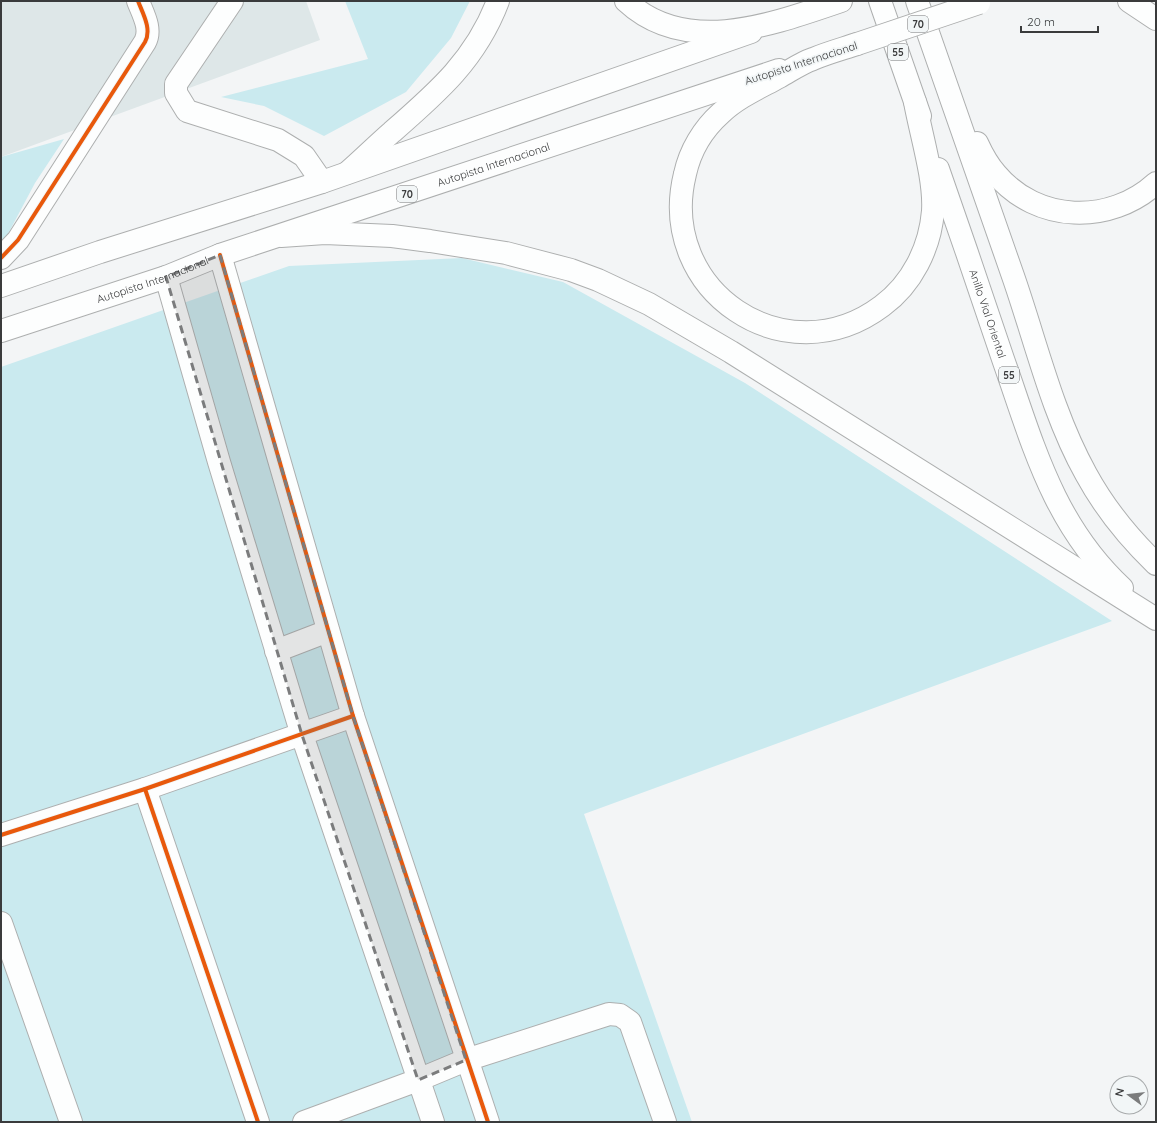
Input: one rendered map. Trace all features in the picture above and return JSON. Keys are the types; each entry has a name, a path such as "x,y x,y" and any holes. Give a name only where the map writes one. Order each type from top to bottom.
{"main road":[{"path":"1,258 18,240 145,42 148,35 148,28 138,1"},
{"path":"232,1 176,84 176,93 187,111 278,140 304,156 322,182"},
{"path":"348,174 392,132 435,95 461,67 490,22 498,1"},
{"path":"626,1 646,15 663,24 682,30 701,33 721,33 740,30 801,15"},
{"path":"1,286 100,252 348,174 841,1"},
{"name":"Anillo Vial Oriental","path":"880,1 1040,467 1065,518 1082,543 1113,580 1156,618"},
{"path":"917,1 1031,328 1054,403 1070,443 1086,474 1102,500 1140,548 1156,564"},
{"path":"1129,1 1156,19"},
{"name":"Autopista Internacional","path":"1,331 166,277 220,255 983,2"},
{"path":"813,59 736,100 720,113 706,129 695,146 687,165 682,185 680,205 682,227 687,246 695,266 706,283 720,298 735,311 753,321 773,328 793,332 814,333 834,330 854,324 872,314 889,302 903,287 915,270 924,252 930,232 933,211 932,190 915,102"},
{"path":"949,92 984,158 995,174 1008,187 1024,198 1041,206 1072,213 1097,212 1115,208 1133,200 1156,183"},
{"path":"281,236 325,233 392,236 430,240 506,253 571,270 598,280 649,304 731,352 1156,618"},
{"path":"220,255 353,716 466,1060 488,1122"},
{"path":"166,277 302,735 433,1122"},
{"path":"276,651 328,630"},
{"path":"1,835 145,789 353,716"},
{"path":"145,789 258,1122"},
{"path":"1,923 71,1122"},
{"path":"304,1122 418,1080 466,1060 609,1014 620,1015 630,1022 665,1122"}],"highlighted area":[{"path":"220,255 353,716 466,1060 418,1080 302,735 166,277"}],"shaded area":[{"path":"1,1 306,1 320,40 1,157"},
{"path":"345,1 470,1 451,38 406,92 324,136 264,106 221,97 368,59"},
{"path":"64,139 35,183 1,247 1,157"},
{"path":"462,258 563,282 745,383 1112,621 584,814 692,1122 1,1122 1,367 289,266"}],"cycle path":[{"path":"1,258 18,240 145,42 148,32 138,1"},
{"path":"220,255 353,716 488,1122"},
{"path":"1,835 145,789 353,716"},
{"path":"145,789 258,1122"}]}
